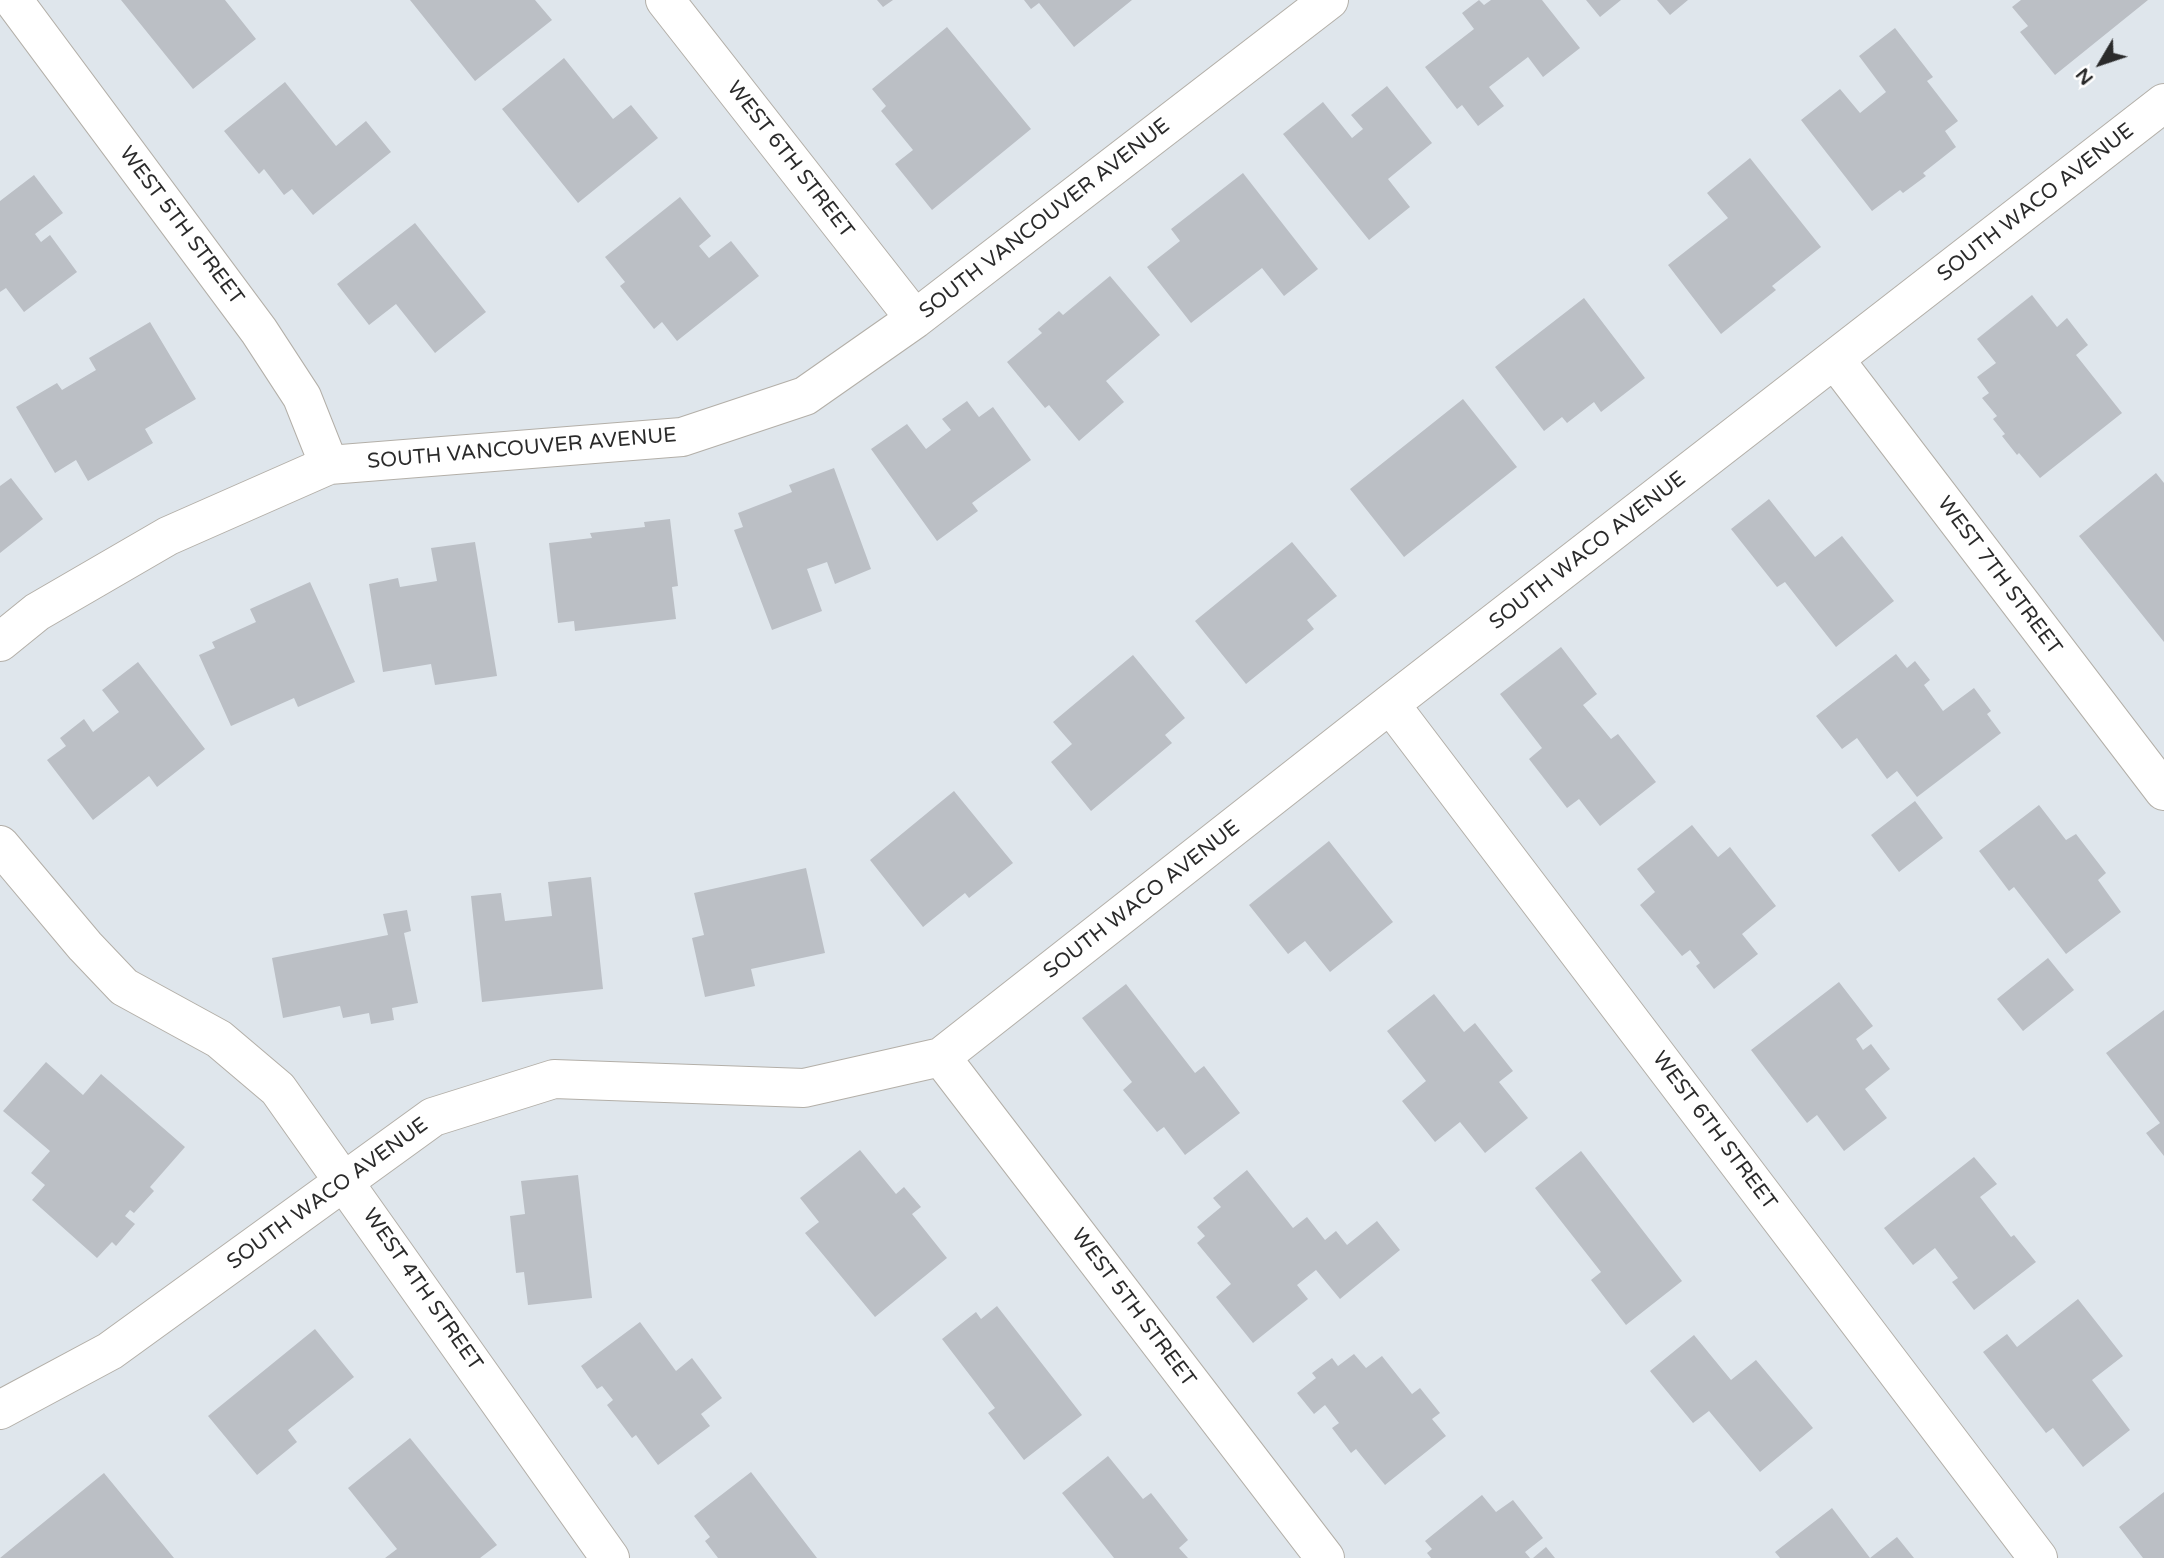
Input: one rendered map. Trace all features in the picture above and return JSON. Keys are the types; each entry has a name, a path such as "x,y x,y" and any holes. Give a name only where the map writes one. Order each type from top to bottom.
{"street":[{"name":"WEST 5TH STREET","path":"13,0 259,331 302,397 329,465"},
{"name":"WEST 6TH STREET","path":"665,0 915,319"},
{"name":"SOUTH VANCOUVER AVENUE","path":"0,642 37,612 168,536 329,465 682,437 805,396 915,319 1320,3"},
{"name":"SOUTH WACO AVENUE","path":"0,1410 110,1351 433,1117 554,1079 804,1088 941,1058 1390,704 2164,103"},
{"name":"WEST 7TH STREET","path":"1835,360 2164,791"},
{"name":"WEST 6TH STREET","path":"1390,704 2038,1558"},
{"name":"WEST 4TH STREET","path":"0,845 85,946 124,986 219,1039 278,1089 610,1558"},
{"name":"WEST 5TH STREET","path":"941,1058 1325,1558"}],"building":[{"path":"121,0 225,0 256,39 193,89"},
{"path":"410,0 535,0 552,20 475,81"},
{"path":"877,0 893,0 883,7"},
{"path":"1024,0 1132,0 1074,47 1039,3 1031,9"},
{"path":"1479,0 1484,5 1491,0 1542,0 1580,48 1543,77 1528,57 1489,87 1504,106 1478,126 1462,105 1457,109 1425,67 1474,29 1462,13"},
{"path":"1586,0 1621,0 1600,17"},
{"path":"1657,0 1688,0 1670,15"},
{"path":"2021,0 2148,0 2055,75 2020,32 2028,26 2012,7"},
{"path":"947,27 1031,129 932,210 895,164 913,150 881,111 886,106 872,89"},
{"path":"1895,28 1933,77 1927,81 1958,121 1945,131 1956,147 1923,173 1926,176 1903,193 1900,190 1872,211 1801,120 1840,89 1860,113 1886,92 1859,56"},
{"path":"564,58 613,119 631,105 658,138 578,203 502,109"},
{"path":"285,82 336,146 366,121 391,152 313,215 292,189 284,195 264,169 259,174 224,131"},
{"path":"1387,86 1432,143 1388,179 1410,207 1369,240 1283,134 1323,102 1352,138 1363,129 1351,115"},
{"path":"1750,158 1821,247 1772,286 1776,290 1721,334 1668,265 1728,218 1707,193"},
{"path":"1243,173 1318,269 1284,296 1262,268 1191,323 1147,267 1180,241 1171,229"},
{"path":"34,175 63,213 35,234 41,242 50,235 77,272 24,312 6,288 0,292 0,201"},
{"path":"680,197 711,236 699,246 709,258 731,241 759,276 677,341 662,322 654,329 620,286 625,282 605,257"},
{"path":"415,223 486,312 435,353 396,304 369,325 337,284"},
{"path":"1110,276 1160,335 1106,381 1124,402 1079,441 1049,405 1045,408 1007,362 1042,333 1038,329 1059,311 1063,315"},
{"path":"2032,295 2057,327 2067,318 2088,345 2076,355 2122,413 2040,478 2002,436 2005,434 1993,419 1997,416 1982,398 1989,393 1977,377 1996,363 1977,339"},
{"path":"1584,298 1645,378 1601,412 1594,402 1567,423 1562,417 1544,431 1495,367"},
{"path":"150,322 196,399 145,429 153,443 88,481 76,460 55,473 16,407 57,383 62,390 96,370 89,358"},
{"path":"1463,399 1517,467 1404,557 1350,489"},
{"path":"967,401 979,417 993,407 1031,460 972,503 978,511 937,541 871,449 907,424 926,449 951,430 942,419"},
{"path":"834,468 871,569 835,584 827,562 807,569 822,611 772,630 734,530 743,527 738,513 792,492 789,485"},
{"path":"2156,473 2164,483 2164,642 2079,536"},
{"path":"11,478 43,519 0,553 0,486"},
{"path":"1769,499 1815,557 1842,536 1894,601 1836,647 1785,582 1777,587 1731,529"},
{"path":"670,519 678,586 672,587 676,619 575,631 574,621 558,623 549,543 592,538 590,533 645,527 644,522"},
{"path":"475,542 497,676 435,685 431,664 383,672 369,584 398,578 400,587 437,581 431,548"},
{"path":"1292,542 1337,596 1307,620 1314,629 1246,684 1195,621"},
{"path":"310,582 355,682 298,707 294,698 231,726 199,655 215,648 212,642 256,622 250,609"},
{"path":"1561,647 1597,694 1583,705 1611,739 1618,734 1656,782 1600,826 1579,799 1567,808 1529,759 1542,748 1500,694"},
{"path":"1896,654 1907,668 1915,661 1930,680 1924,685 1943,711 1974,688 1991,711 1987,714 2001,733 1917,797 1897,771 1887,779 1857,738 1842,749 1816,716"},
{"path":"1133,655 1185,718 1165,735 1172,743 1091,811 1051,762 1072,744 1053,722"},
{"path":"138,662 205,749 157,787 149,776 93,820 47,760 66,746 60,738 84,719 93,732 119,712 102,690"},
{"path":"954,791 1013,863 969,898 965,893 923,927 870,860"},
{"path":"1915,801 1943,838 1899,872 1871,835"},
{"path":"2039,805 2066,840 2076,834 2106,873 2098,880 2121,912 2066,954 2014,887 2009,891 1979,851"},
{"path":"1692,825 1718,857 1730,847 1776,906 1742,934 1758,954 1714,989 1696,966 1700,963 1690,950 1682,956 1640,905 1655,892 1637,869"},
{"path":"1329,841 1393,922 1330,972 1305,941 1288,954 1249,905"},
{"path":"806,868 825,953 751,969 755,986 705,997 692,938 704,935 694,893"},
{"path":"591,877 603,989 482,1002 471,896 501,893 505,921 552,916 548,882"},
{"path":"407,910 411,931 404,933 418,1003 392,1008 394,1020 371,1024 369,1013 343,1018 340,1006 283,1018 272,958 388,935 383,914"},
{"path":"2048,958 2074,990 2023,1031 1997,999"},
{"path":"1839,982 1873,1026 1856,1039 1863,1050 1871,1044 1890,1069 1865,1089 1887,1118 1844,1151 1817,1115 1807,1123 1751,1050"},
{"path":"1126,984 1195,1073 1204,1066 1240,1113 1185,1155 1164,1127 1157,1132 1123,1090 1132,1082 1082,1018"},
{"path":"1434,994 1464,1032 1475,1023 1513,1071 1499,1082 1528,1118 1485,1153 1460,1122 1435,1142 1402,1101 1426,1081 1387,1031"},
{"path":"2164,1010 2164,1156 2146,1133 2160,1123 2106,1053"},
{"path":"46,1062 83,1095 101,1074 185,1147 150,1187 154,1191 134,1213 130,1210 125,1216 135,1224 116,1246 112,1242 97,1258 32,1200 45,1185 31,1173 50,1151 3,1111"},
{"path":"860,1150 896,1194 904,1187 921,1207 912,1214 947,1258 875,1317 805,1233 819,1222 800,1198"},
{"path":"1581,1151 1682,1281 1626,1325 1591,1280 1601,1272 1535,1188"},
{"path":"1974,1157 1997,1184 1980,1197 2011,1237 2014,1235 2036,1262 1974,1310 1952,1282 1958,1278 1935,1248 1913,1265 1884,1228"},
{"path":"1247,1170 1293,1228 1307,1217 1325,1240 1336,1231 1347,1245 1377,1221 1400,1250 1340,1299 1316,1270 1297,1285 1308,1299 1253,1343 1216,1297 1231,1284 1197,1243 1205,1236 1197,1227 1221,1207 1213,1198"},
{"path":"578,1175 592,1298 528,1305 524,1272 516,1273 510,1216 525,1214 521,1181"},
{"path":"2078,1299 2123,1356 2092,1380 2130,1430 2083,1467 2053,1428 2046,1433 1983,1352 2007,1334 2017,1347"},
{"path":"997,1306 1082,1415 1024,1460 988,1413 995,1408 942,1339 976,1312 981,1319"},
{"path":"640,1322 676,1371 692,1358 722,1398 701,1414 710,1426 658,1465 636,1435 632,1438 607,1405 613,1400 602,1386 597,1389 581,1366"},
{"path":"315,1329 354,1377 288,1430 297,1442 257,1475 208,1416"},
{"path":"1694,1335 1731,1380 1756,1360 1813,1428 1760,1472 1709,1411 1693,1423 1650,1371"},
{"path":"1354,1354 1366,1368 1382,1356 1412,1394 1420,1388 1440,1413 1432,1419 1446,1436 1385,1485 1356,1449 1351,1453 1332,1428 1339,1423 1325,1405 1314,1414 1297,1393 1316,1378 1312,1373 1332,1358 1338,1366"},
{"path":"410,1438 497,1545 480,1558 385,1558 397,1549 348,1488"},
{"path":"1108,1456 1143,1499 1151,1493 1188,1540 1179,1548 1188,1558 1114,1558 1062,1493"},
{"path":"751,1472 817,1558 718,1558 705,1541 710,1537 694,1516"},
{"path":"104,1473 174,1558 0,1558"},
{"path":"2164,1492 2164,1558 2143,1558 2119,1527"},
{"path":"1482,1495 1496,1512 1513,1500 1543,1538 1525,1552 1530,1558 1431,1558 1427,1553 1432,1549 1425,1541"},
{"path":"1832,1508 1870,1558 1780,1558 1775,1552"},
{"path":"1897,1537 1914,1558 1870,1558"},
{"path":"1546,1547 1555,1558 1533,1558"}]}
